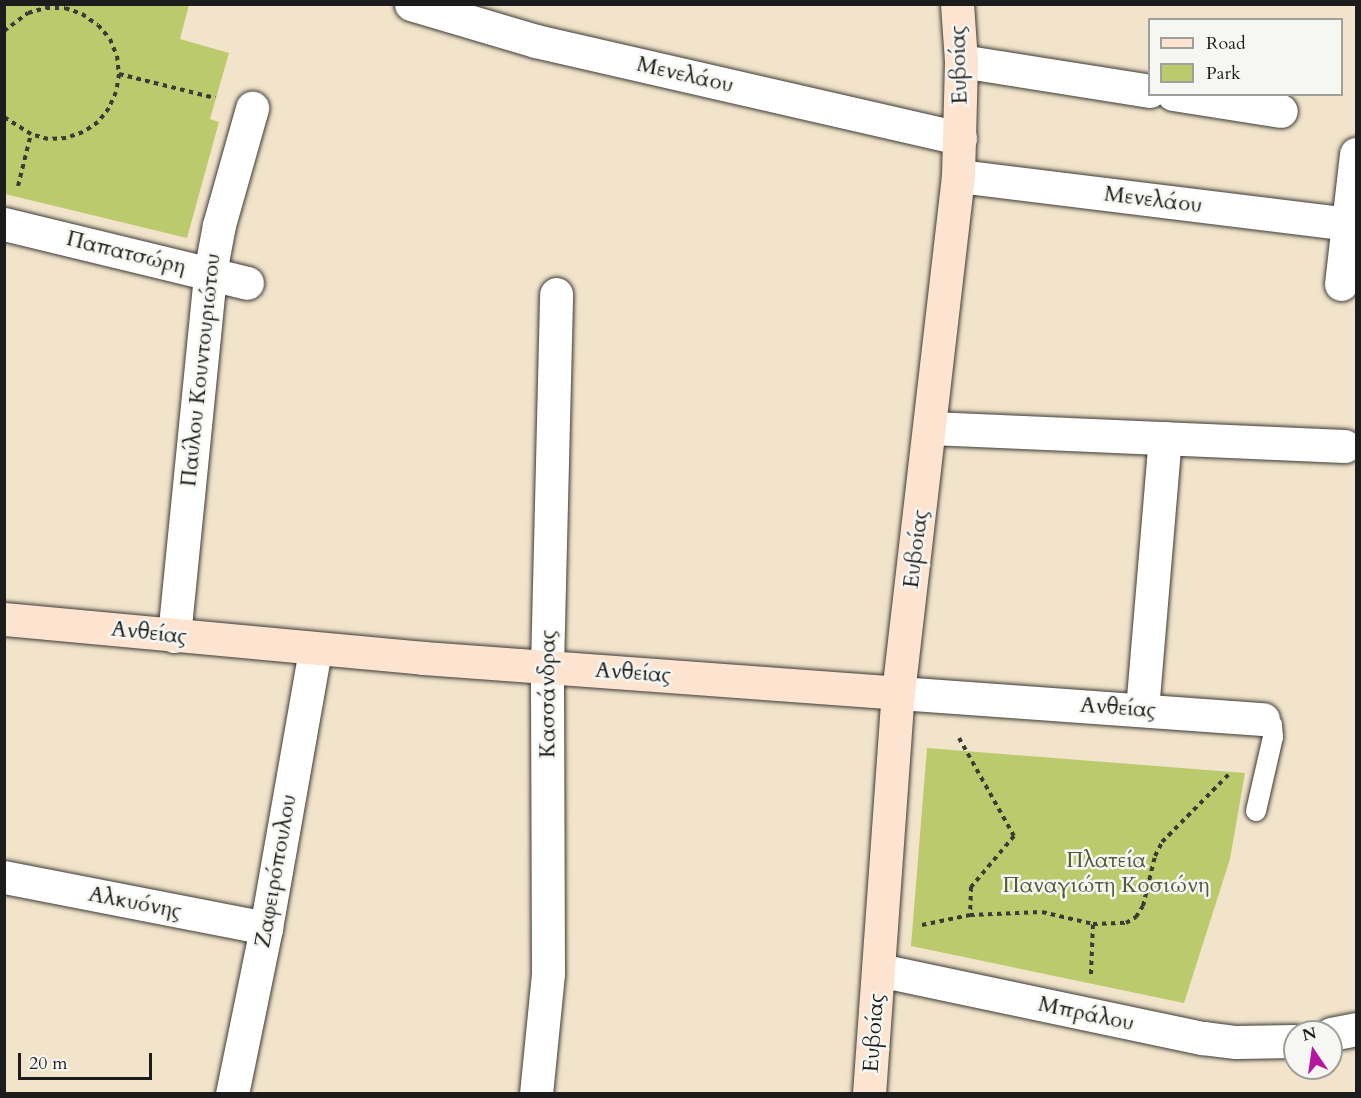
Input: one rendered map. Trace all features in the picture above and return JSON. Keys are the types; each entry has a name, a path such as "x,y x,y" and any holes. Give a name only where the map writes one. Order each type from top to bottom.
{"main road":[{"name":"Ευβοίας","path":"869,1094 898,693 958,176 961,62 957,4"},
{"name":"Ανθείας","path":"4,619 315,649 898,693"}],"street":[{"name":"Μενελάου","path":"411,4 536,41 960,138"},
{"path":"961,62 1148,91"},
{"path":"1186,96 1281,111"},
{"name":"Παύλου Κουντουριώτου","path":"174,636 210,273 219,225 252,108"},
{"path":"1341,284 1356,154"},
{"name":"Μενελάου","path":"958,176 1348,224"},
{"name":"Παπατσώρη","path":"7,225 247,283"},
{"name":"Κασσάνδρας","path":"536,1094 548,973 547,667 556,294"},
{"path":"930,429 1345,446"},
{"path":"1142,710 1165,438"},
{"name":"Ζαφειρόπουλου","path":"232,1094 266,928 315,649"},
{"name":"Ανθείας","path":"898,693 1263,719"},
{"name":"Αλκυόνης","path":"4,877 266,928"},
{"name":"Μπράλου","path":"879,970 1084,1014 1236,1042 1283,1041"}],"lane":[{"path":"1256,811 1273,737 1272,725 1263,719"}],"path":[{"path":"4,31 28,13 65,6 98,25 113,48 119,74 116,92 109,108 98,122 66,138 48,139 31,135 4,117"},
{"path":"119,74 252,108"},
{"path":"7,225 31,135"},
{"path":"935,695 1014,836 971,886 970,915"},
{"path":"880,935 970,915 1042,912 1094,924 1126,923 1136,917 1143,906 1155,855 1162,843 1231,772"},
{"path":"1084,1014 1092,966 1094,924"}],"green space":[{"path":"5,4 189,5 180,39 229,53 210,119 219,122 187,238 5,194"},
{"name":"Πλατεία Παναγιώτη Κοσιώνη","path":"927,748 1245,773 1230,859 1184,1003 911,946"}]}
